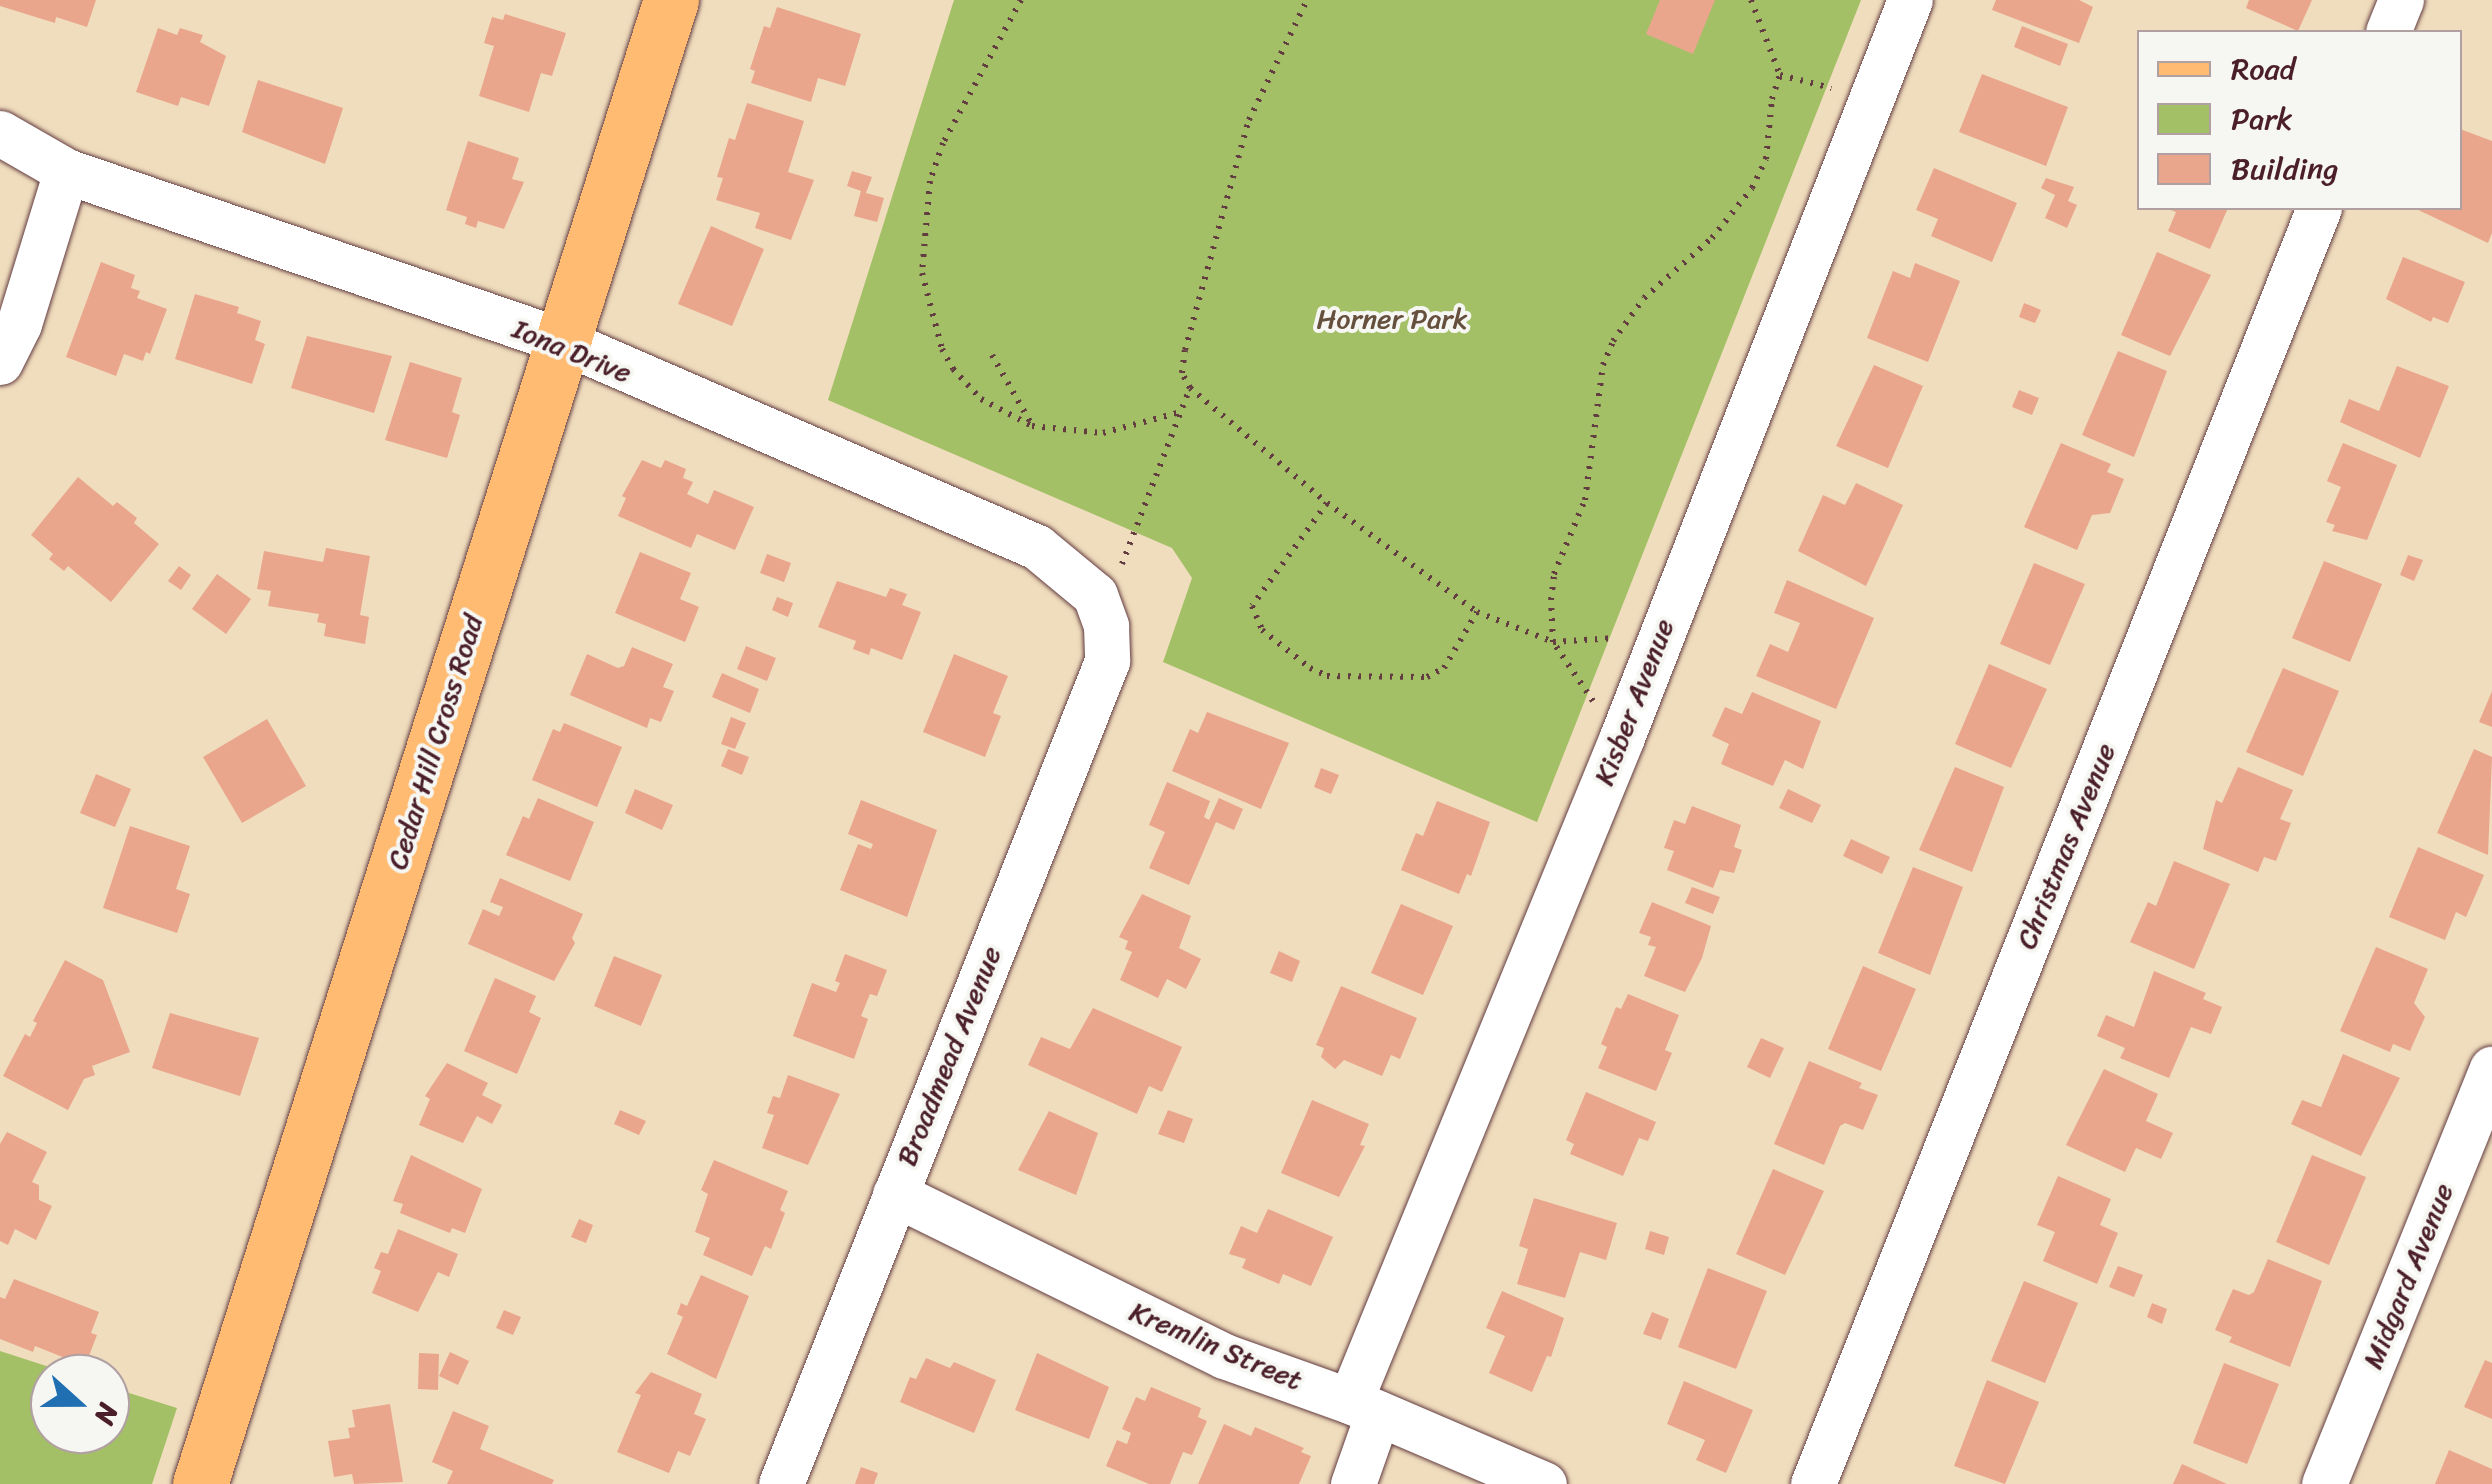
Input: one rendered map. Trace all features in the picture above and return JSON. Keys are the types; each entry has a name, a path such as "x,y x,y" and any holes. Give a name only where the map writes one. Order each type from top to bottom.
{"main road":[{"name":"Cedar Hill Cross Road","path":"200,1484 671,0"}],"street":[{"name":"Kisber Avenue","path":"1353,1484 1364,1407 1910,0"},
{"path":"2389,30 2401,0"},
{"name":"Iona Drive","path":"0,133 66,171 560,340 1037,547 1100,611"},
{"path":"0,362 19,324 66,171"},
{"name":"Christmas Avenue","path":"1813,1484 2318,210"},
{"name":"Broadmead Avenue","path":"781,1484 1107,660 1100,611"},
{"name":"Midgard Avenue","path":"2324,1484 2492,1068"},
{"name":"Kremlin Street","path":"895,1194 1224,1356 1364,1407 1544,1484"}],"path":[{"path":"1021,0 943,143 924,214 922,272 934,326 953,369 981,399 1032,426 1103,433 1181,412"},
{"path":"1307,0 1273,64 1244,136 1185,350 1182,373 1190,388 1327,503 1477,612 1553,642 1661,634"},
{"path":"1622,737 1553,642 1554,574 1585,500 1604,364 1613,342 1644,298 1712,238 1752,188 1766,159 1772,99 1780,76 1751,0"},
{"path":"1780,76 1871,101"},
{"path":"992,354 1032,426"},
{"path":"1100,611 1126,560 1190,388"},
{"path":"1327,503 1252,606 1262,630 1310,668 1327,676 1428,677 1444,668 1477,612"}],"green space":[{"name":"Horner Park","path":"954,0 1861,0 1537,822 1163,662 1192,578 1172,548 828,400"},
{"path":"0,1351 30,1361 30,1454 130,1454 130,1393 177,1408 152,1484 0,1484"}],"building":[{"path":"0,0 96,0 87,27 56,17 55,23 0,6"},
{"path":"1660,0 1715,0 1693,54 1646,34"},
{"path":"1996,0 2079,0 2093,7 2079,43 1992,10"},
{"path":"2249,0 2312,0 2298,30 2246,8"},
{"path":"777,7 861,34 845,86 818,78 811,102 751,83 755,71 750,69 764,26 770,28"},
{"path":"505,14 566,33 552,76 541,73 529,112 479,96 494,46 484,43 492,17 503,20"},
{"path":"2022,26 2068,44 2060,66 2014,47"},
{"path":"158,28 177,35 180,28 203,35 200,42 226,56 209,106 181,97 178,106 136,92"},
{"path":"1982,74 2068,107 2046,166 1959,132"},
{"path":"258,80 343,108 325,164 242,132"},
{"path":"747,103 804,121 788,172 814,180 791,240 755,228 760,213 716,200 723,178 717,177 729,138 735,140"},
{"path":"2462,130 2492,141 2492,233 2488,243 2418,210 2462,210"},
{"path":"468,141 519,158 512,179 524,182 504,229 478,221 476,228 465,224 467,217 446,210"},
{"path":"1934,168 2017,203 1992,262 1931,236 1938,219 1916,210"},
{"path":"852,171 872,177 866,193 884,198 877,222 854,216 861,191 847,186"},
{"path":"2046,178 2074,187 2068,201 2077,205 2067,228 2045,218 2055,195 2041,188"},
{"path":"2170,210 2227,210 2210,249 2168,231 2176,212"},
{"path":"711,226 764,249 732,326 678,304"},
{"path":"2157,252 2211,275 2170,356 2121,335"},
{"path":"2403,257 2465,282 2448,323 2433,317 2431,322 2386,299"},
{"path":"101,262 135,275 131,288 140,291 137,298 167,309 150,354 146,352 143,361 124,354 116,376 66,357"},
{"path":"1915,263 1960,281 1928,362 1867,338 1893,271 1910,278"},
{"path":"195,294 239,307 237,313 261,321 255,340 265,344 252,384 175,359"},
{"path":"2024,303 2041,310 2035,323 2019,317"},
{"path":"307,336 392,356 374,413 291,388"},
{"path":"2118,351 2167,371 2134,457 2082,435"},
{"path":"410,362 462,378 452,412 460,415 447,458 385,440"},
{"path":"1874,365 1923,386 1888,468 1836,446"},
{"path":"2397,366 2449,386 2420,458 2340,422 2349,399 2379,411"},
{"path":"2019,390 2039,398 2032,415 2012,407"},
{"path":"2061,443 2111,464 2107,472 2124,479 2110,513 2092,515 2077,550 2024,527"},
{"path":"2343,443 2397,465 2367,540 2332,531 2335,525 2326,522 2341,487 2327,481"},
{"path":"642,460 661,468 665,460 686,469 683,478 693,482 687,494 708,504 714,490 754,507 735,550 697,534 691,548 618,516 626,498 622,496"},
{"path":"78,477 113,506 117,502 137,518 134,523 159,544 111,602 68,566 64,571 49,559 53,554 31,535"},
{"path":"1856,483 1903,505 1866,586 1798,551 1823,495 1845,505"},
{"path":"326,548 370,556 360,615 369,617 365,644 324,636 326,624 317,622 319,614 268,606 271,591 257,589 264,551 323,562"},
{"path":"640,552 691,573 680,599 699,607 685,642 615,613"},
{"path":"767,554 791,563 784,582 760,573"},
{"path":"2408,555 2423,560 2414,581 2400,575"},
{"path":"2324,561 2382,584 2350,662 2292,638"},
{"path":"2034,563 2085,584 2050,665 2000,644"},
{"path":"179,566 191,575 181,590 168,581"},
{"path":"217,574 251,599 226,634 192,609"},
{"path":"1787,580 1874,618 1836,709 1756,676 1770,644 1788,652 1800,623 1774,613"},
{"path":"837,581 886,597 890,588 907,594 902,605 921,612 902,660 871,648 869,655 853,649 856,641 818,627"},
{"path":"777,597 793,603 788,617 772,610"},
{"path":"746,646 776,658 767,681 737,669"},
{"path":"632,647 673,664 663,687 674,691 661,722 650,718 647,728 570,695 587,654 618,668 624,666"},
{"path":"954,654 1008,676 993,713 1001,716 985,757 923,732"},
{"path":"1989,664 2047,689 2011,768 1955,744"},
{"path":"2283,668 2339,691 2303,776 2246,752"},
{"path":"722,673 759,689 750,713 712,697"},
{"path":"2492,691 2492,727 2479,722"},
{"path":"1752,692 1821,721 1803,769 1785,760 1773,786 1721,764 1729,744 1712,736 1725,707 1742,714"},
{"path":"1207,712 1289,743 1261,809 1172,771 1190,729 1198,733"},
{"path":"731,717 746,723 735,749 721,744"},
{"path":"267,719 306,786 242,823 203,757"},
{"path":"564,723 622,747 597,807 532,780 553,729 560,732"},
{"path":"728,749 749,757 742,775 721,766"},
{"path":"2474,749 2492,757 2488,855 2437,833"},
{"path":"1955,767 2004,787 1972,872 1919,850"},
{"path":"2238,767 2293,790 2280,819 2291,823 2276,861 2264,857 2258,872 2203,849 2216,800 2222,803"},
{"path":"1321,768 1339,775 1331,794 1314,787"},
{"path":"96,774 131,789 115,827 80,813"},
{"path":"1167,782 1210,801 1204,817 1209,820 1219,798 1243,809 1234,830 1216,822 1189,885 1149,868 1165,832 1149,825"},
{"path":"635,789 673,805 662,830 625,813"},
{"path":"1788,789 1821,805 1812,823 1779,808"},
{"path":"538,798 594,822 570,881 506,855 523,816 529,819"},
{"path":"861,800 937,830 907,917 840,890 858,844 871,849 873,844 848,834"},
{"path":"1437,801 1490,822 1471,876 1467,874 1459,894 1401,870 1416,833 1423,836"},
{"path":"1692,806 1741,825 1734,847 1742,850 1734,873 1720,870 1713,888 1667,870 1674,851 1664,848 1674,820 1685,824"},
{"path":"130,826 190,846 176,889 190,894 177,933 103,908"},
{"path":"1851,839 1890,857 1882,874 1843,856"},
{"path":"2418,847 2484,875 2466,917 2456,912 2445,940 2389,917"},
{"path":"2174,861 2230,884 2194,969 2130,942 2148,902 2156,906"},
{"path":"1913,867 1963,887 1930,975 1878,953"},
{"path":"500,878 583,914 572,938 575,943 554,981 468,944 483,909 499,916 503,907 490,902"},
{"path":"1692,887 1720,897 1713,914 1685,903"},
{"path":"1142,894 1191,916 1179,948 1201,959 1186,989 1167,979 1158,998 1120,980 1132,952 1125,949 1128,941 1119,937"},
{"path":"1652,902 1711,926 1702,958 1685,992 1644,976 1656,947 1648,945 1651,937 1639,933"},
{"path":"1401,904 1453,926 1423,995 1371,973"},
{"path":"2376,947 2428,969 2414,1003 2425,1017 2410,1051 2393,1044 2390,1052 2340,1031"},
{"path":"1279,951 1300,961 1292,982 1270,973"},
{"path":"845,954 887,970 877,996 870,994 861,1016 868,1019 854,1059 793,1036 812,983 836,992 840,983 835,981"},
{"path":"614,956 662,975 641,1026 594,1006"},
{"path":"65,960 103,980 130,1052 92,1066 95,1075 84,1079 68,1110 3,1076 25,1034 30,1037 37,1023 33,1021"},
{"path":"1863,966 1916,989 1881,1071 1828,1049"},
{"path":"2154,971 2206,993 2203,999 2222,1007 2211,1034 2191,1027 2169,1078 2120,1058 2125,1048 2097,1036 2106,1015 2134,1027"},
{"path":"495,978 536,996 529,1012 541,1018 517,1074 464,1051"},
{"path":"1341,986 1417,1018 1400,1059 1391,1055 1382,1076 1344,1060 1335,1069 1321,1057 1324,1048 1316,1045"},
{"path":"1628,994 1679,1015 1665,1050 1672,1053 1656,1091 1598,1068 1607,1047 1601,1044 1616,1007 1621,1009"},
{"path":"1093,1008 1182,1047 1162,1092 1149,1086 1137,1114 1028,1065 1041,1037 1070,1049"},
{"path":"170,1013 259,1038 240,1096 152,1068"},
{"path":"1761,1038 1784,1048 1770,1078 1747,1067"},
{"path":"2343,1054 2400,1078 2361,1156 2291,1124 2302,1100 2321,1107"},
{"path":"1809,1061 1862,1083 1859,1088 1878,1095 1863,1130 1845,1123 1840,1126 1824,1165 1774,1144"},
{"path":"447,1063 488,1083 482,1095 502,1105 492,1124 477,1116 463,1143 419,1125 430,1099 425,1096"},
{"path":"2104,1069 2158,1094 2146,1121 2173,1133 2161,1159 2136,1148 2125,1172 2066,1145"},
{"path":"788,1075 840,1094 808,1165 762,1148 774,1115 767,1113 773,1096 780,1098"},
{"path":"1586,1092 1656,1122 1648,1141 1639,1138 1623,1176 1570,1154 1574,1144 1566,1140"},
{"path":"1312,1100 1369,1124 1360,1145 1365,1146 1339,1197 1281,1173"},
{"path":"620,1110 646,1121 639,1135 614,1124"},
{"path":"1168,1110 1193,1119 1184,1143 1158,1134"},
{"path":"1049,1111 1098,1133 1076,1195 1018,1170"},
{"path":"7,1132 47,1152 32,1182 39,1185 39,1200 52,1206 36,1240 15,1229 8,1245 0,1241 0,1144"},
{"path":"411,1155 482,1189 465,1233 452,1228 450,1233 400,1213 403,1204 393,1201"},
{"path":"2312,1155 2366,1177 2329,1265 2276,1242"},
{"path":"714,1160 788,1191 780,1210 785,1213 771,1249 765,1246 752,1276 703,1255 710,1238 695,1232 708,1194 701,1190"},
{"path":"1773,1169 1824,1191 1785,1275 1736,1254"},
{"path":"2058,1176 2111,1199 2100,1225 2118,1233 2097,1284 2043,1261 2055,1232 2037,1225"},
{"path":"1534,1198 1617,1223 1606,1260 1580,1252 1565,1298 1517,1284 1528,1249 1519,1246"},
{"path":"1268,1209 1333,1237 1311,1286 1283,1274 1279,1284 1242,1268 1246,1259 1229,1254 1241,1226 1257,1233"},
{"path":"579,1219 593,1225 586,1243 571,1237"},
{"path":"398,1229 458,1254 449,1277 438,1272 418,1312 372,1293 381,1271 374,1268 381,1252 388,1254"},
{"path":"1650,1231 1669,1237 1664,1255 1645,1249"},
{"path":"2268,1259 2322,1281 2290,1367 2229,1342 2232,1337 2215,1330 2233,1289 2249,1295 2254,1292"},
{"path":"2118,1266 2143,1275 2134,1297 2109,1287"},
{"path":"1708,1268 1767,1291 1736,1369 1678,1347"},
{"path":"701,1275 749,1296 716,1379 667,1354 683,1317 677,1314 681,1303 687,1306"},
{"path":"14,1279 99,1312 91,1333 97,1335 90,1354 55,1354 35,1346 33,1352 0,1339 0,1297 5,1299"},
{"path":"2024,1281 2078,1303 2045,1383 1991,1361"},
{"path":"1502,1291 1564,1318 1551,1357 1547,1356 1532,1392 1489,1373 1505,1336 1486,1328"},
{"path":"2152,1303 2167,1309 2162,1324 2147,1317"},
{"path":"504,1310 521,1317 513,1335 496,1328"},
{"path":"1652,1312 1669,1319 1661,1340 1643,1334"},
{"path":"450,1352 469,1361 458,1385 439,1376"},
{"path":"419,1353 439,1354 438,1390 418,1389"},
{"path":"1037,1353 1109,1387 1089,1439 1015,1410"},
{"path":"926,1358 950,1368 954,1362 996,1380 974,1433 900,1402 910,1377 916,1379"},
{"path":"2485,1360 2492,1363 2492,1419 2464,1407"},
{"path":"2224,1363 2279,1384 2247,1464 2193,1443"},
{"path":"651,1372 702,1394 694,1414 706,1419 690,1456 678,1451 669,1473 617,1452 641,1395 635,1393"},
{"path":"1987,1380 2039,1402 2005,1484 1954,1466"},
{"path":"1684,1381 1753,1410 1726,1473 1696,1460 1705,1440 1667,1424"},
{"path":"1151,1387 1201,1408 1198,1417 1207,1421 1192,1455 1183,1452 1170,1484 1149,1484 1106,1466 1117,1440 1127,1444 1131,1433 1122,1429 1136,1397 1145,1401"},
{"path":"390,1404 403,1482 354,1484 352,1474 334,1477 328,1441 350,1438 348,1428 355,1427 352,1410"},
{"path":"453,1411 489,1426 480,1449 554,1480 552,1484 447,1484 453,1471 432,1462"},
{"path":"1224,1424 1251,1436 1255,1427 1304,1448 1301,1452 1311,1456 1299,1484 1198,1484"},
{"path":"2449,1450 2492,1469 2492,1484 2435,1484"},
{"path":"2182,1464 2227,1484 2173,1484"},
{"path":"861,1467 878,1473 874,1484 855,1484"}]}
